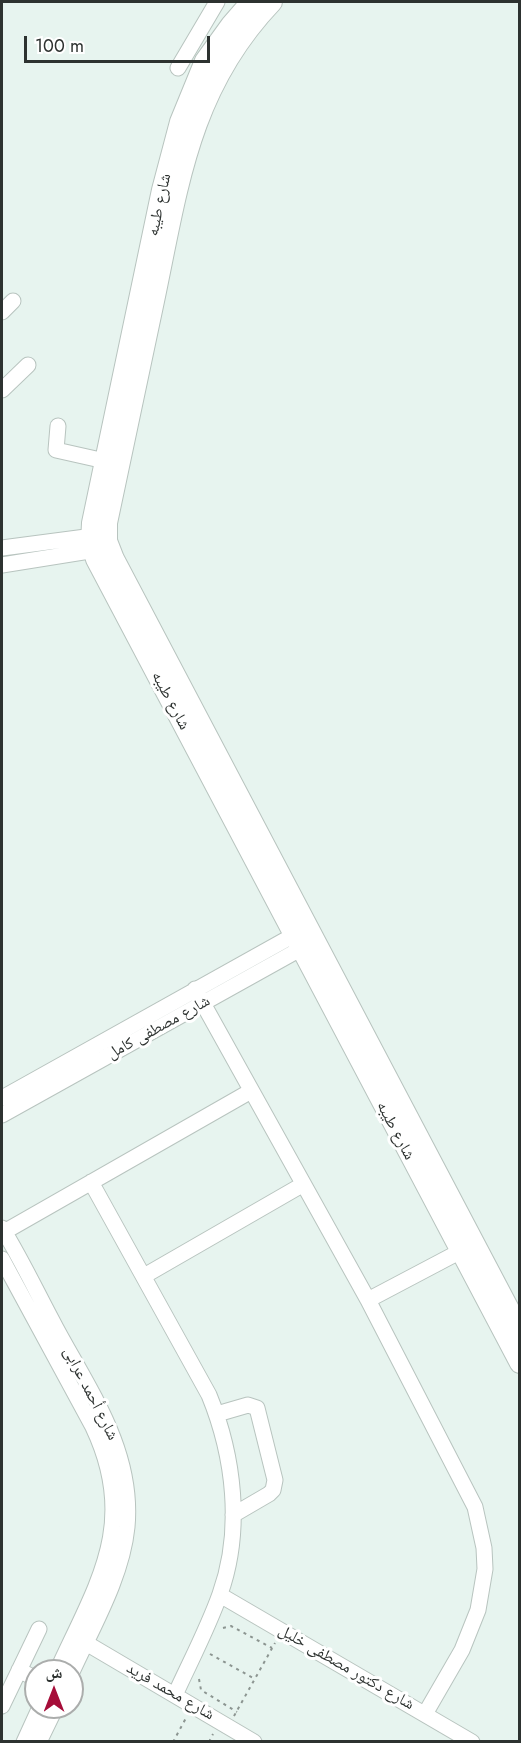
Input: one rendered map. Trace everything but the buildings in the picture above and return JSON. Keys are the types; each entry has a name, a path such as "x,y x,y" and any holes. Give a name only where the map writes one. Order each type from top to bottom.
{"main road":[{"name":"شارع طيبه","path":"252,2 231,25 205,61 180,122 162,190 105,461 100,542 304,939 459,1252 519,1363"},
{"name":"شارع طيبه","path":"100,542 170,223 195,126 226,58 242,35 272,2"},
{"name":"شارع طيبه","path":"304,939 519,1330"}],"street":[{"path":"178,68 217,2"},
{"path":"2,312 13,301"},
{"path":"2,390 28,365"},
{"path":"58,426 56,450 105,461"},
{"path":"2,548 100,542"},
{"path":"2,565 100,542"},
{"name":"شارع مصطفى كامل","path":"2,1098 195,989 304,939"},
{"name":"شارع مصطفى كامل","path":"2,1115 203,1004 304,939"},
{"path":"195,989 368,1300 475,1507 484,1548 485,1569 478,1610 462,1650 425,1714"},
{"path":"3,1230 250,1091"},
{"path":"91,1182 200,1378 217,1414 230,1469 233,1515 228,1563 220,1595 175,1695"},
{"path":"144,1276 302,1185"},
{"name":"شارع أحمد عرابى","path":"3,1230 107,1422 123,1465 128,1511 124,1546 115,1577 78,1659"},
{"path":"368,1300 459,1252"},
{"name":"شارع أحمد عرابى","path":"2,1259 93,1427 102,1446 112,1482 114,1519 108,1555 62,1659"},
{"path":"217,1414 248,1406 257,1408 274,1480 273,1490 269,1494 233,1515"},
{"name":"شارع دكتور مصطفى خليل","path":"220,1595 472,1742"},
{"path":"2,1706 39,1629"},
{"name":"شارع محمد فريد","path":"86,1643 254,1742"},
{"path":"19,1670 24,1673"},
{"path":"30,1741 36,1719"},
{"path":"30,1741 47,1719"}],"path":[{"path":"222,1628 231,1626 272,1648"},
{"path":"229,1727 282,1631"},
{"path":"206,1662 214,1646"},
{"path":"210,1654 255,1679"},
{"path":"202,1671 198,1683 201,1690 237,1712"},
{"path":"173,1742 193,1706"}]}
